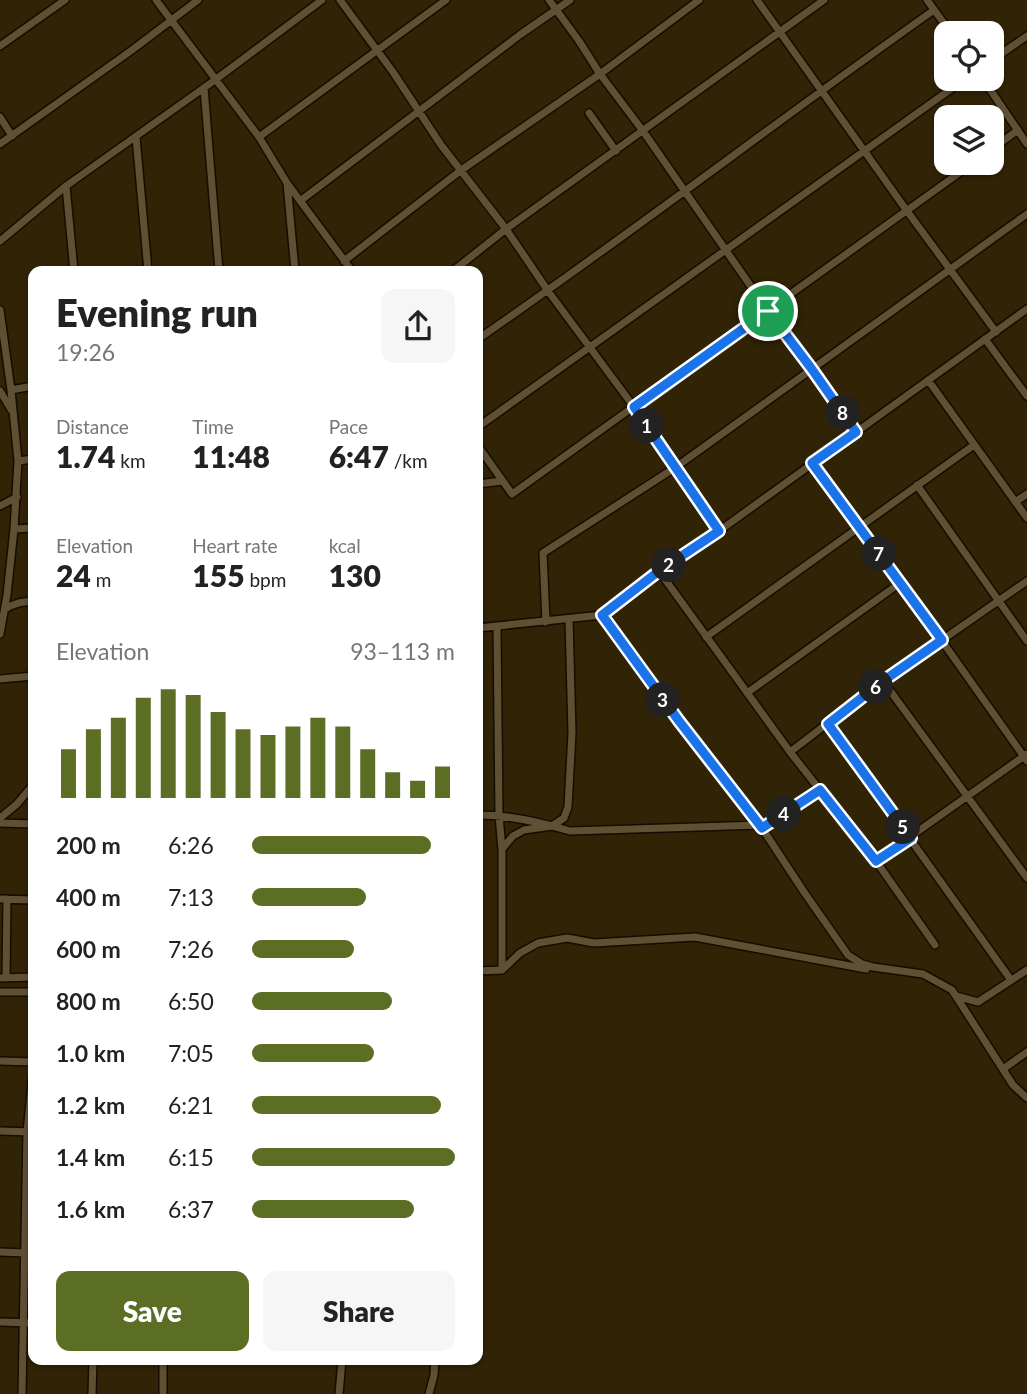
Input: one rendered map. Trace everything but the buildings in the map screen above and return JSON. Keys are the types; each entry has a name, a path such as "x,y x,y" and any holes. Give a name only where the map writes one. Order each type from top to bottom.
{"street":[{"path":"0,46 63,0"},
{"path":"156,0 259,137 287,183 348,266"},
{"path":"0,144 198,0"},
{"path":"0,241 66,186 322,0"},
{"path":"340,0 460,171 506,229 634,407 719,531"},
{"path":"259,137 446,0"},
{"path":"549,0 856,432"},
{"path":"300,201 570,0"},
{"path":"344,261 460,171 600,74 699,0"},
{"path":"757,0 906,211 996,332"},
{"path":"459,266 506,229 824,0"},
{"path":"927,0 942,21"},
{"path":"483,336 934,10"},
{"path":"1004,52 1027,36"},
{"path":"204,88 219,266"},
{"path":"483,423 948,91"},
{"path":"991,91 1027,144"},
{"path":"589,113 616,151"},
{"path":"0,117 12,136"},
{"path":"1004,140 1018,130"},
{"path":"136,137 148,266"},
{"path":"483,453 512,494 956,175"},
{"path":"287,183 295,266"},
{"path":"66,186 74,266"},
{"path":"546,621 543,553 676,467 1027,214"},
{"path":"483,627 602,615 659,571 719,531 1027,309"},
{"path":"0,310 18,461 15,529 0,634"},
{"path":"985,340 1027,396"},
{"path":"928,380 1027,518"},
{"path":"11,390 28,387"},
{"path":"0,391 14,414"},
{"path":"706,637 974,444"},
{"path":"18,461 28,460"},
{"path":"812,463 1026,757 967,795 876,861"},
{"path":"483,483 502,481"},
{"path":"917,485 1027,641"},
{"path":"1015,502 1027,494"},
{"path":"0,506 17,497"},
{"path":"15,529 28,528"},
{"path":"659,571 790,752 876,861 934,945"},
{"path":"790,752 883,681 1027,581"},
{"path":"747,693 900,583"},
{"path":"0,600 7,594"},
{"path":"5,609 28,602"},
{"path":"602,615 761,827 848,955 873,967 923,974 952,990 1013,1085 1027,1098"},
{"path":"502,850 513,836 524,830 552,826 564,818 568,807 572,733 569,619"},
{"path":"497,626 502,970"},
{"path":"0,679 28,676"},
{"path":"883,681 1027,878"},
{"path":"828,724 1011,980"},
{"path":"483,815 499,815 569,831 761,827 820,790"},
{"path":"0,818 28,791"},
{"path":"0,823 28,824"},
{"path":"28,900 4,899 3,978 28,977"},
{"path":"483,971 502,970 520,953 538,943 567,938 594,943 695,937 863,969 873,967"},
{"path":"956,996 978,1002 1027,970"},
{"path":"0,992 28,992"},
{"path":"1003,1069 1027,1052"},
{"path":"0,1061 28,1062"},
{"path":"0,1132 28,1132"},
{"path":"22,1394 28,1180"},
{"path":"0,1252 25,1253"},
{"path":"0,1322 28,1322"},
{"path":"92,1394 93,1365"},
{"path":"163,1365 163,1394"},
{"path":"339,1394 342,1365"},
{"path":"429,1394 434,1365"}],"route":[{"path":"768,311 856,432 812,463 942,640 828,724 911,838 876,861 820,790 762,828 602,615 659,571 719,531 634,407 768,311"}]}
